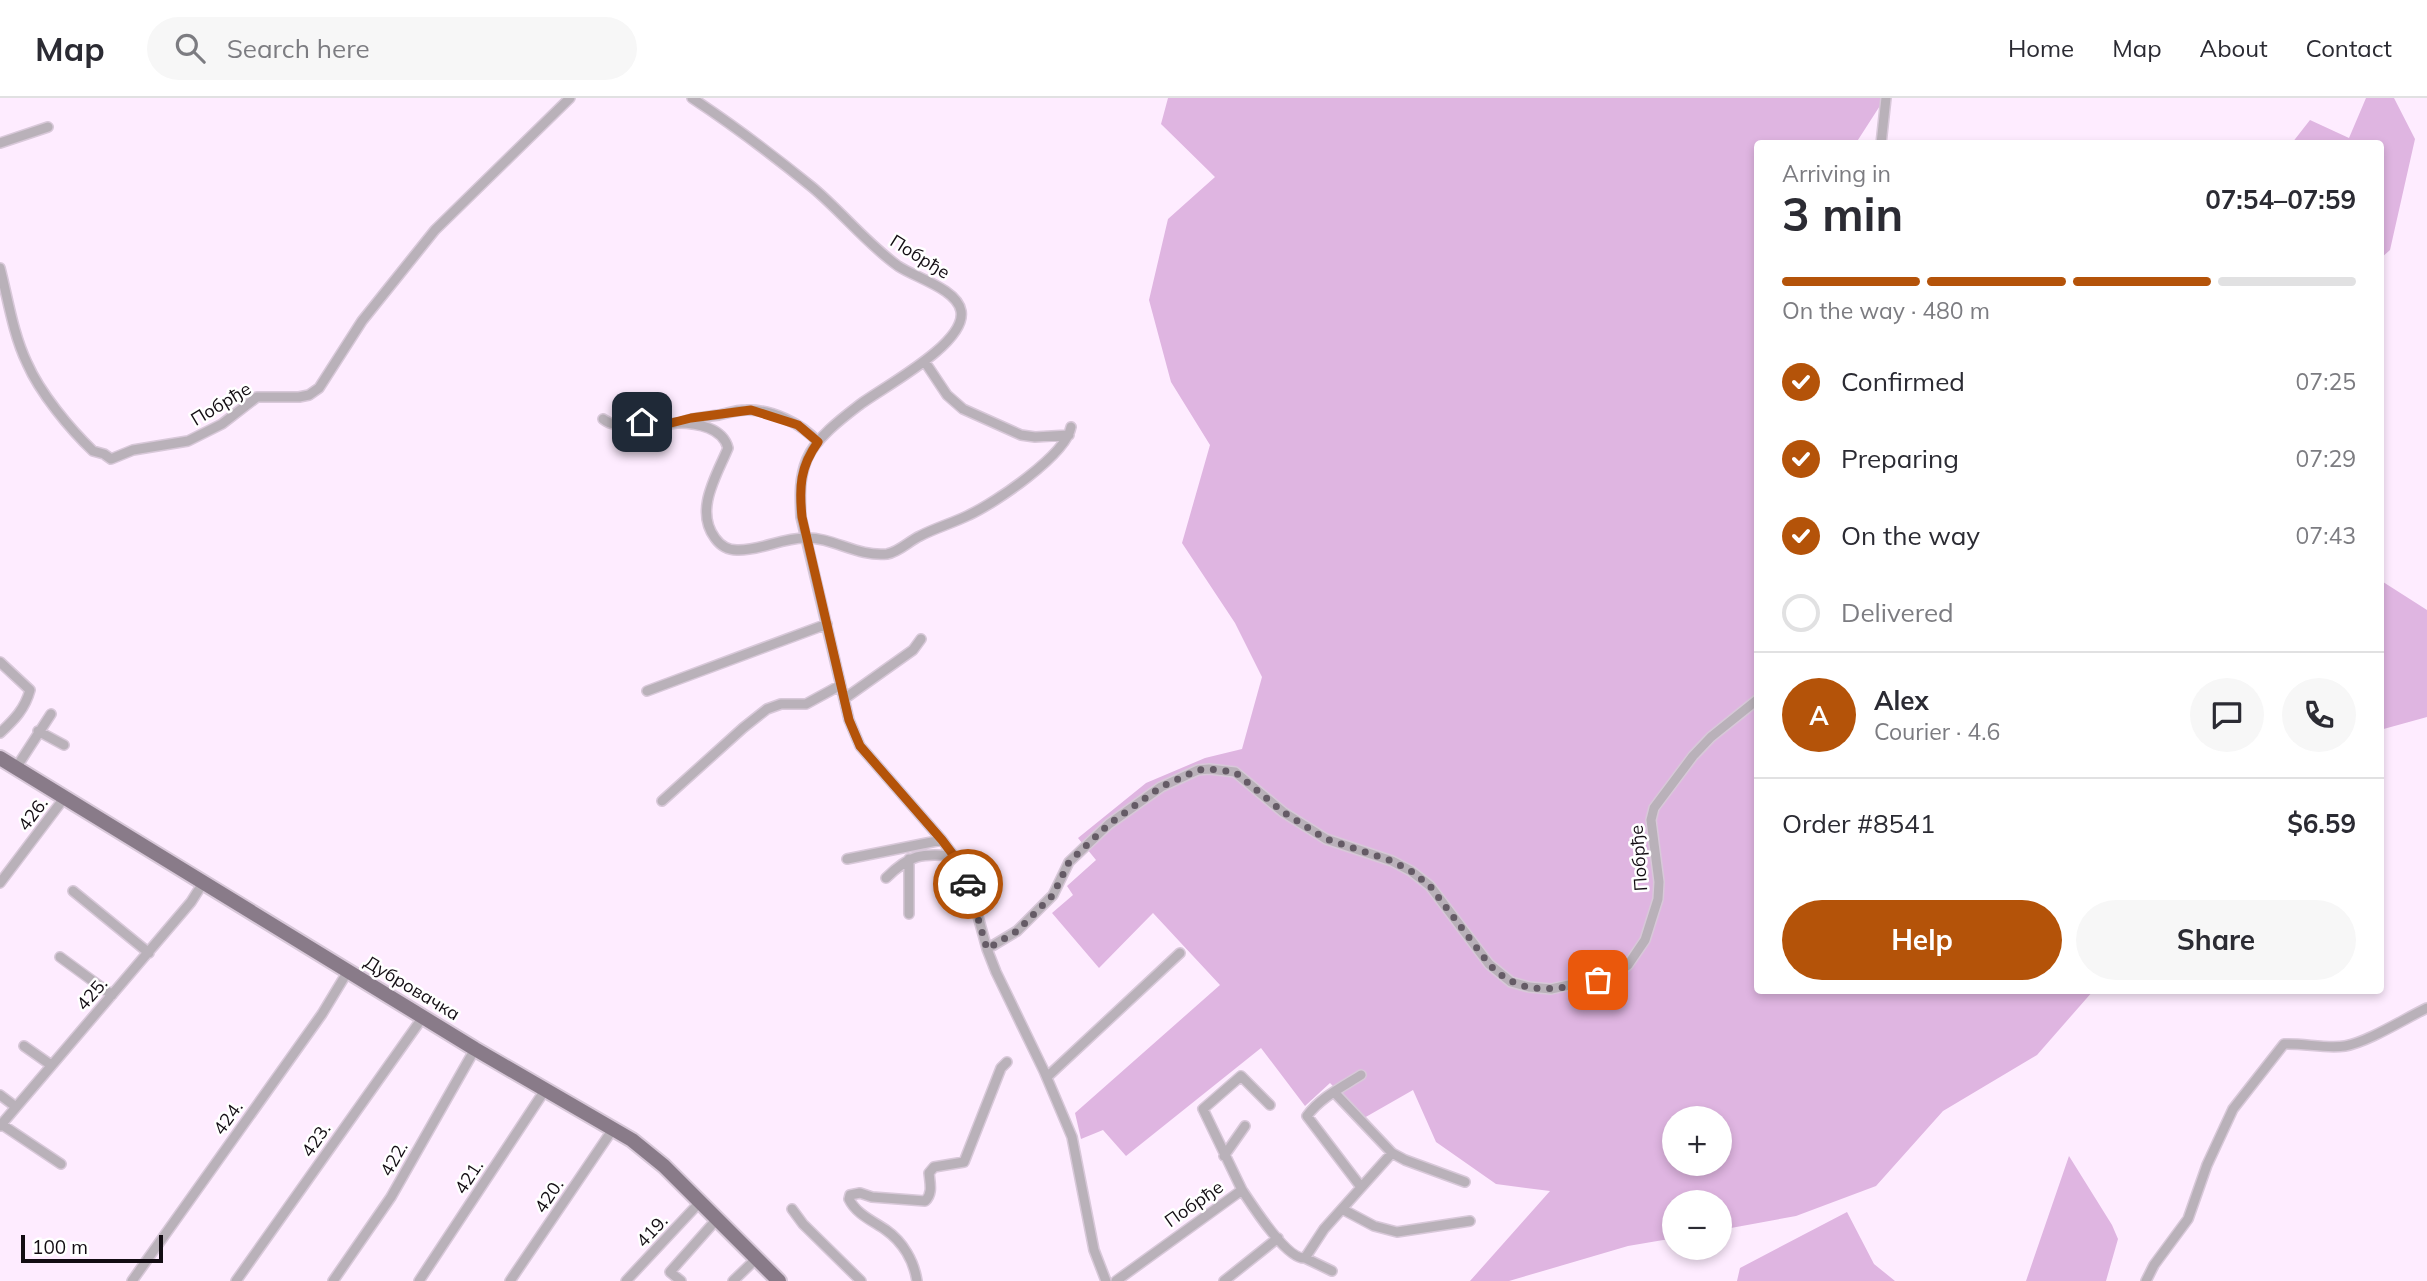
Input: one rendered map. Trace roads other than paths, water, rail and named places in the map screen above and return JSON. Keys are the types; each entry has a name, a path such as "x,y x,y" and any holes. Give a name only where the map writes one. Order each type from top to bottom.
{"main road":[{"name":"Дубровачка","path":"0,758 475,1049 613,1129 653,1157 779,1281"}],"street":[{"name":"Побрђе","path":"0,268 20,347 28,366 44,391 93,451 111,459 133,450 188,441 222,424 257,397 299,397 309,395 318,388 362,321 435,230 570,98"},
{"name":"Побрђе","path":"692,98 813,188 897,265 949,293 958,302 962,316 948,339 925,362 857,406 818,442 807,457 800,494 806,537 849,720 860,746 942,840 954,856 970,887 987,949 1072,1137 1094,1250 1106,1281"},
{"path":"1881,140 1886,98"},
{"path":"0,143 48,127"},
{"path":"603,419 608,424 621,425 642,422 663,425 680,423 716,430 723,435 728,448 707,497 706,509 709,529 722,546 739,551 806,537 860,553 891,554 919,536 971,514 1000,498 1045,463 1070,431 1035,437 1021,435 963,409 947,395 925,362"},
{"path":"680,423 691,418 751,410 798,425 818,442"},
{"path":"648,691 827,624"},
{"path":"844,699 913,650 921,639"},
{"path":"0,662 30,690 19,716 0,733"},
{"path":"662,801 767,709 781,704 803,705 839,686"},
{"name":"Побрђе","path":"987,949 1017,931 1053,895 1069,862 1109,824 1161,787 1198,770 1209,769 1235,772 1283,812 1326,839 1392,861 1411,871 1430,886 1489,964 1511,982 1551,989 1615,975 1638,953 1652,923 1658,899 1659,882 1651,820 1654,808 1693,756 1711,737 1754,702"},
{"path":"16,768 51,714"},
{"path":"38,731 64,745"},
{"name":"426.","path":"0,883 65,797"},
{"path":"847,859 942,840"},
{"path":"886,878 898,865 922,854 954,856"},
{"path":"909,859 909,914"},
{"name":"425.","path":"61,1164 1,1125 149,953 191,902 203,883"},
{"path":"73,891 149,953"},
{"path":"1047,1077 1180,953"},
{"path":"60,957 112,995"},
{"name":"424.","path":"132,1281 322,1014 348,971"},
{"path":"2146,1281 2154,1265 2188,1219 2207,1166 2233,1109 2284,1044 2342,1046 2361,1042 2427,1009"},
{"name":"423.","path":"236,1281 423,1017"},
{"path":"24,1046 51,1065"},
{"name":"422.","path":"333,1281 391,1197 475,1049"},
{"path":"917,1281 913,1263 905,1251 887,1231 856,1209 849,1199 850,1195 860,1193 925,1201 930,1198 929,1173 933,1167 964,1162 1000,1068 1007,1062"},
{"path":"1242,1189 1203,1109 1241,1076 1270,1105"},
{"path":"1361,1076 1312,1108 1307,1116 1361,1187"},
{"name":"421.","path":"419,1281 545,1090"},
{"path":"1334,1092 1392,1153 1465,1182"},
{"path":"0,1095 16,1107"},
{"path":"1224,1156 1245,1126"},
{"name":"420.","path":"510,1281 613,1129"},
{"path":"1306,1258 1324,1229 1392,1153"},
{"name":"Побрђе","path":"1116,1281 1242,1189 1278,1238 1296,1256 1332,1271"},
{"name":"419.","path":"626,1281 700,1202"},
{"path":"792,1209 803,1224 861,1281"},
{"path":"1342,1209 1374,1226 1397,1232 1470,1221"},
{"path":"681,1281 670,1272 717,1219"},
{"path":"1224,1281 1278,1238"},
{"path":"733,1281 757,1258"}]}
